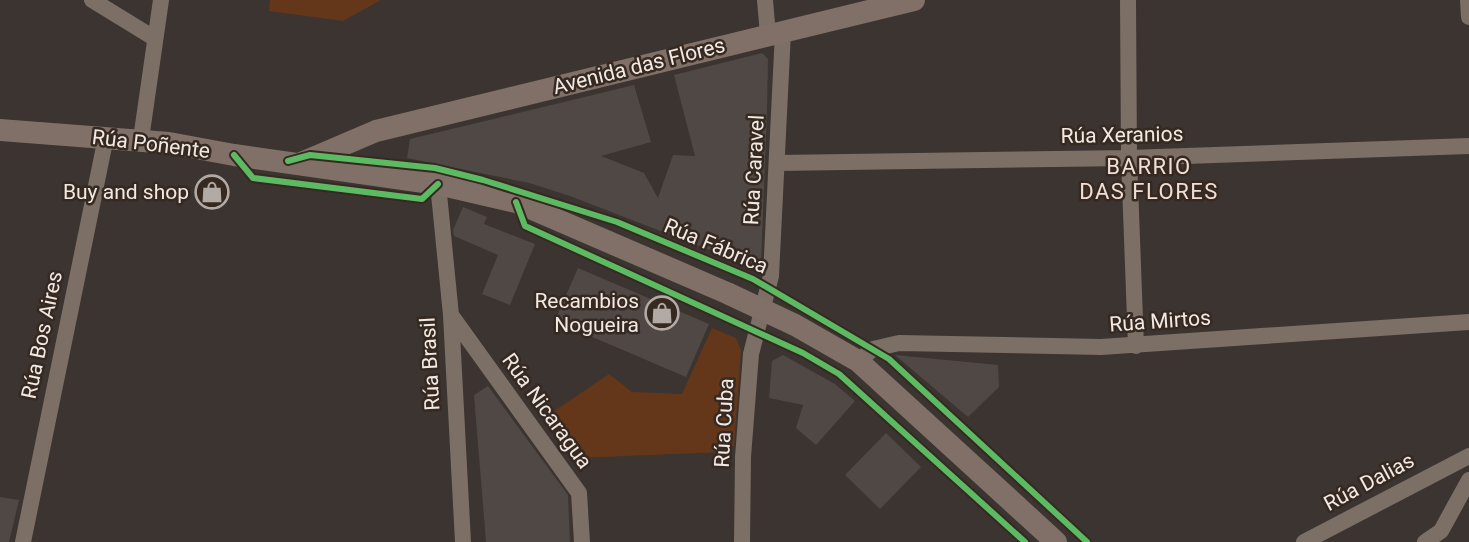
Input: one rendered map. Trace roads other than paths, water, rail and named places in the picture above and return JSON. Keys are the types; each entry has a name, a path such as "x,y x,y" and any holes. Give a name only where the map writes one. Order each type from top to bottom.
{"street":[{"path":"92,0 154,38"},
{"path":"141,139 161,0"},
{"name":"Rúa Caravel","path":"761,309 771,276 777,163 776,33 765,0"},
{"name":"Avenida das Flores","path":"301,163 364,135 915,0"},
{"path":"1128,0 1129,158 1136,346"},
{"path":"1468,0 1469,16"},
{"name":"Rúa Poñente","path":"0,130 141,139 301,163"},
{"path":"364,135 359,142 358,154 366,174"},
{"name":"Rúa Bos Aires","path":"23,542 106,137"},
{"name":"Rúa Xeranios","path":"777,163 1129,158 1469,146"},
{"name":"Rúa Fábrica","path":"301,163 438,184 516,202 761,309 858,361 1056,542"},
{"name":"Rúa Brasil","path":"438,184 451,315 463,542"},
{"name":"Rúa Cuba","path":"742,542 743,457 751,354 761,309"},
{"name":"Rúa Nicaragua","path":"451,315 579,493 582,542"},
{"name":"Rúa Mirtos","path":"858,361 873,349 899,343 1136,346 1469,322"},
{"name":"Rúa Dalias","path":"1304,542 1462,459 1467,485"},
{"path":"1425,542 1441,531 1467,485"}],"place":[{"name":"Buy and shop","path":"212,192"},
{"name":"Recambios Nogueira","path":"662,313"}],"district":[{"name":"BARRIO DAS FLORES","path":"1149,178"}]}
